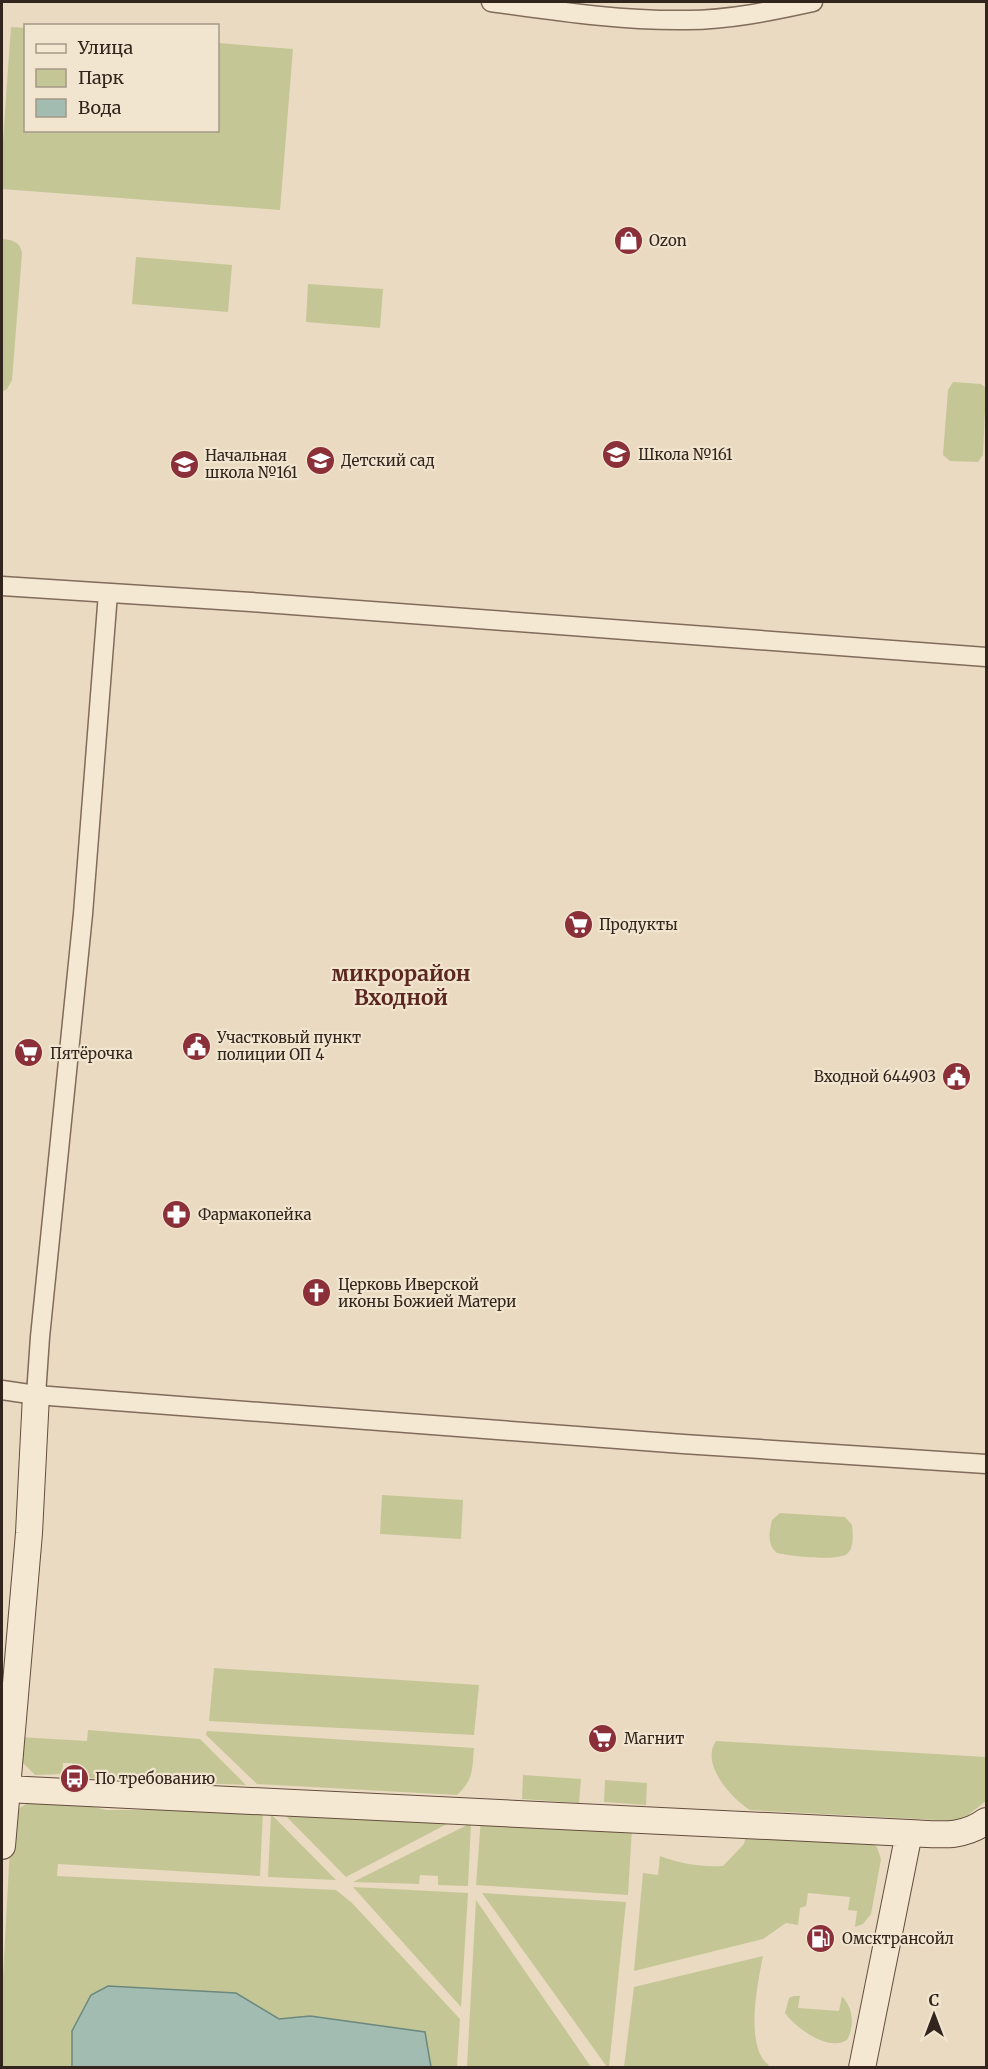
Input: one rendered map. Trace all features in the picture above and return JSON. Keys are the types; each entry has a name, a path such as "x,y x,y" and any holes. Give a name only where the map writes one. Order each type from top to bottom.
{"street":[{"path":"491,2 565,12 686,20 730,17 813,2"},
{"path":"2,586 987,657"},
{"path":"2,1846 28,1545 39,1337 83,914 108,593"},
{"path":"2,1390 36,1395 623,1440 987,1464"},
{"path":"6,1789 909,1833 958,1834 974,1829 987,1821"},
{"path":"862,2067 909,1833"}],"green space":[{"path":"11,27 24,28 24,132 219,132 219,43 293,49 280,210 2,189 2,154"},
{"path":"2,239 16,242 22,254 12,380 7,389 2,392"},
{"path":"136,257 232,265 228,312 132,304"},
{"path":"308,284 383,289 380,328 306,322"},
{"path":"953,382 981,384 986,388 983,455 978,462 950,461 943,455 948,390"},
{"path":"382,1495 463,1500 461,1539 380,1534"},
{"path":"780,1513 845,1517 852,1525 853,1540 850,1550 843,1556 825,1558 777,1553 770,1542 770,1534 772,1520"},
{"path":"214,1668 479,1685 474,1735 209,1721"},
{"path":"88,1730 200,1739 246,1785 84,1778 74,1774 72,1763 63,1763 62,1774 35,1775 18,1758 19,1737 87,1741"},
{"path":"207,1731 474,1748 472,1768 467,1784 457,1795 257,1784 206,1735"},
{"path":"716,1741 986,1757 986,1801 956,1821 750,1810 727,1789 715,1770 712,1750"},
{"path":"523,1775 581,1779 579,1803 522,1799"},
{"path":"605,1780 647,1783 646,1805 604,1802"},
{"path":"34,1799 106,1810 140,1810 164,1803 263,1810 260,1876 58,1864 57,1876 336,1890 352,1903 460,2019 457,2067 2,2068 2,1994 11,1829 15,1811"},
{"path":"275,1805 464,1815 346,1877"},
{"path":"271,1814 336,1880 268,1877"},
{"path":"481,1818 632,1828 628,1895 476,1885"},
{"path":"471,1823 468,1886 438,1885 438,1876 420,1875 419,1884 353,1882"},
{"path":"747,1830 865,1838 877,1847 881,1859 871,1914 863,1924 855,1927 857,1911 848,1910 850,1897 808,1893 806,1906 800,1908 798,1925 786,1923 763,1939 634,1971 643,1873 658,1875 660,1856 691,1864 723,1866 744,1844"},
{"path":"353,1887 468,1893 461,2007"},
{"path":"482,1893 626,1902 609,2067 607,2067"},
{"path":"476,1900 591,2067 467,2067"},
{"path":"763,1956 756,1997 755,2030 761,2056 769,2065 767,2067 624,2067 634,1987"},
{"path":"800,1996 798,2008 839,2011 842,1996 849,2006 852,2017 847,2040 838,2043 824,2041 808,2034 795,2024 785,2013 789,1998"}],"water":[{"path":"108,1986 236,1993 279,2019 310,2016 425,2032 431,2067 72,2067 72,2031 91,1995"}],"place":[{"name":"Ozon","path":"628,240"},
{"name":"Школа №161","path":"617,454"},
{"name":"Детский сад","path":"320,460"},
{"name":"Начальная школа №161","path":"184,464"},
{"name":"Продукты","path":"578,924"},
{"name":"Участковый пункт полиции ОП 4","path":"196,1046"},
{"name":"Пятёрочка","path":"29,1053"},
{"name":"Входной 644903","path":"957,1076"},
{"name":"Фармакопейка","path":"177,1214"},
{"name":"Церковь Иверской иконы Божией Матери","path":"317,1293"},
{"name":"Магнит","path":"603,1738"},
{"name":"По требованию","path":"74,1778"},
{"name":"Омсктрансойл","path":"821,1938"}],"district":[{"name":"микрорайон Входной","path":"401,985"}]}
